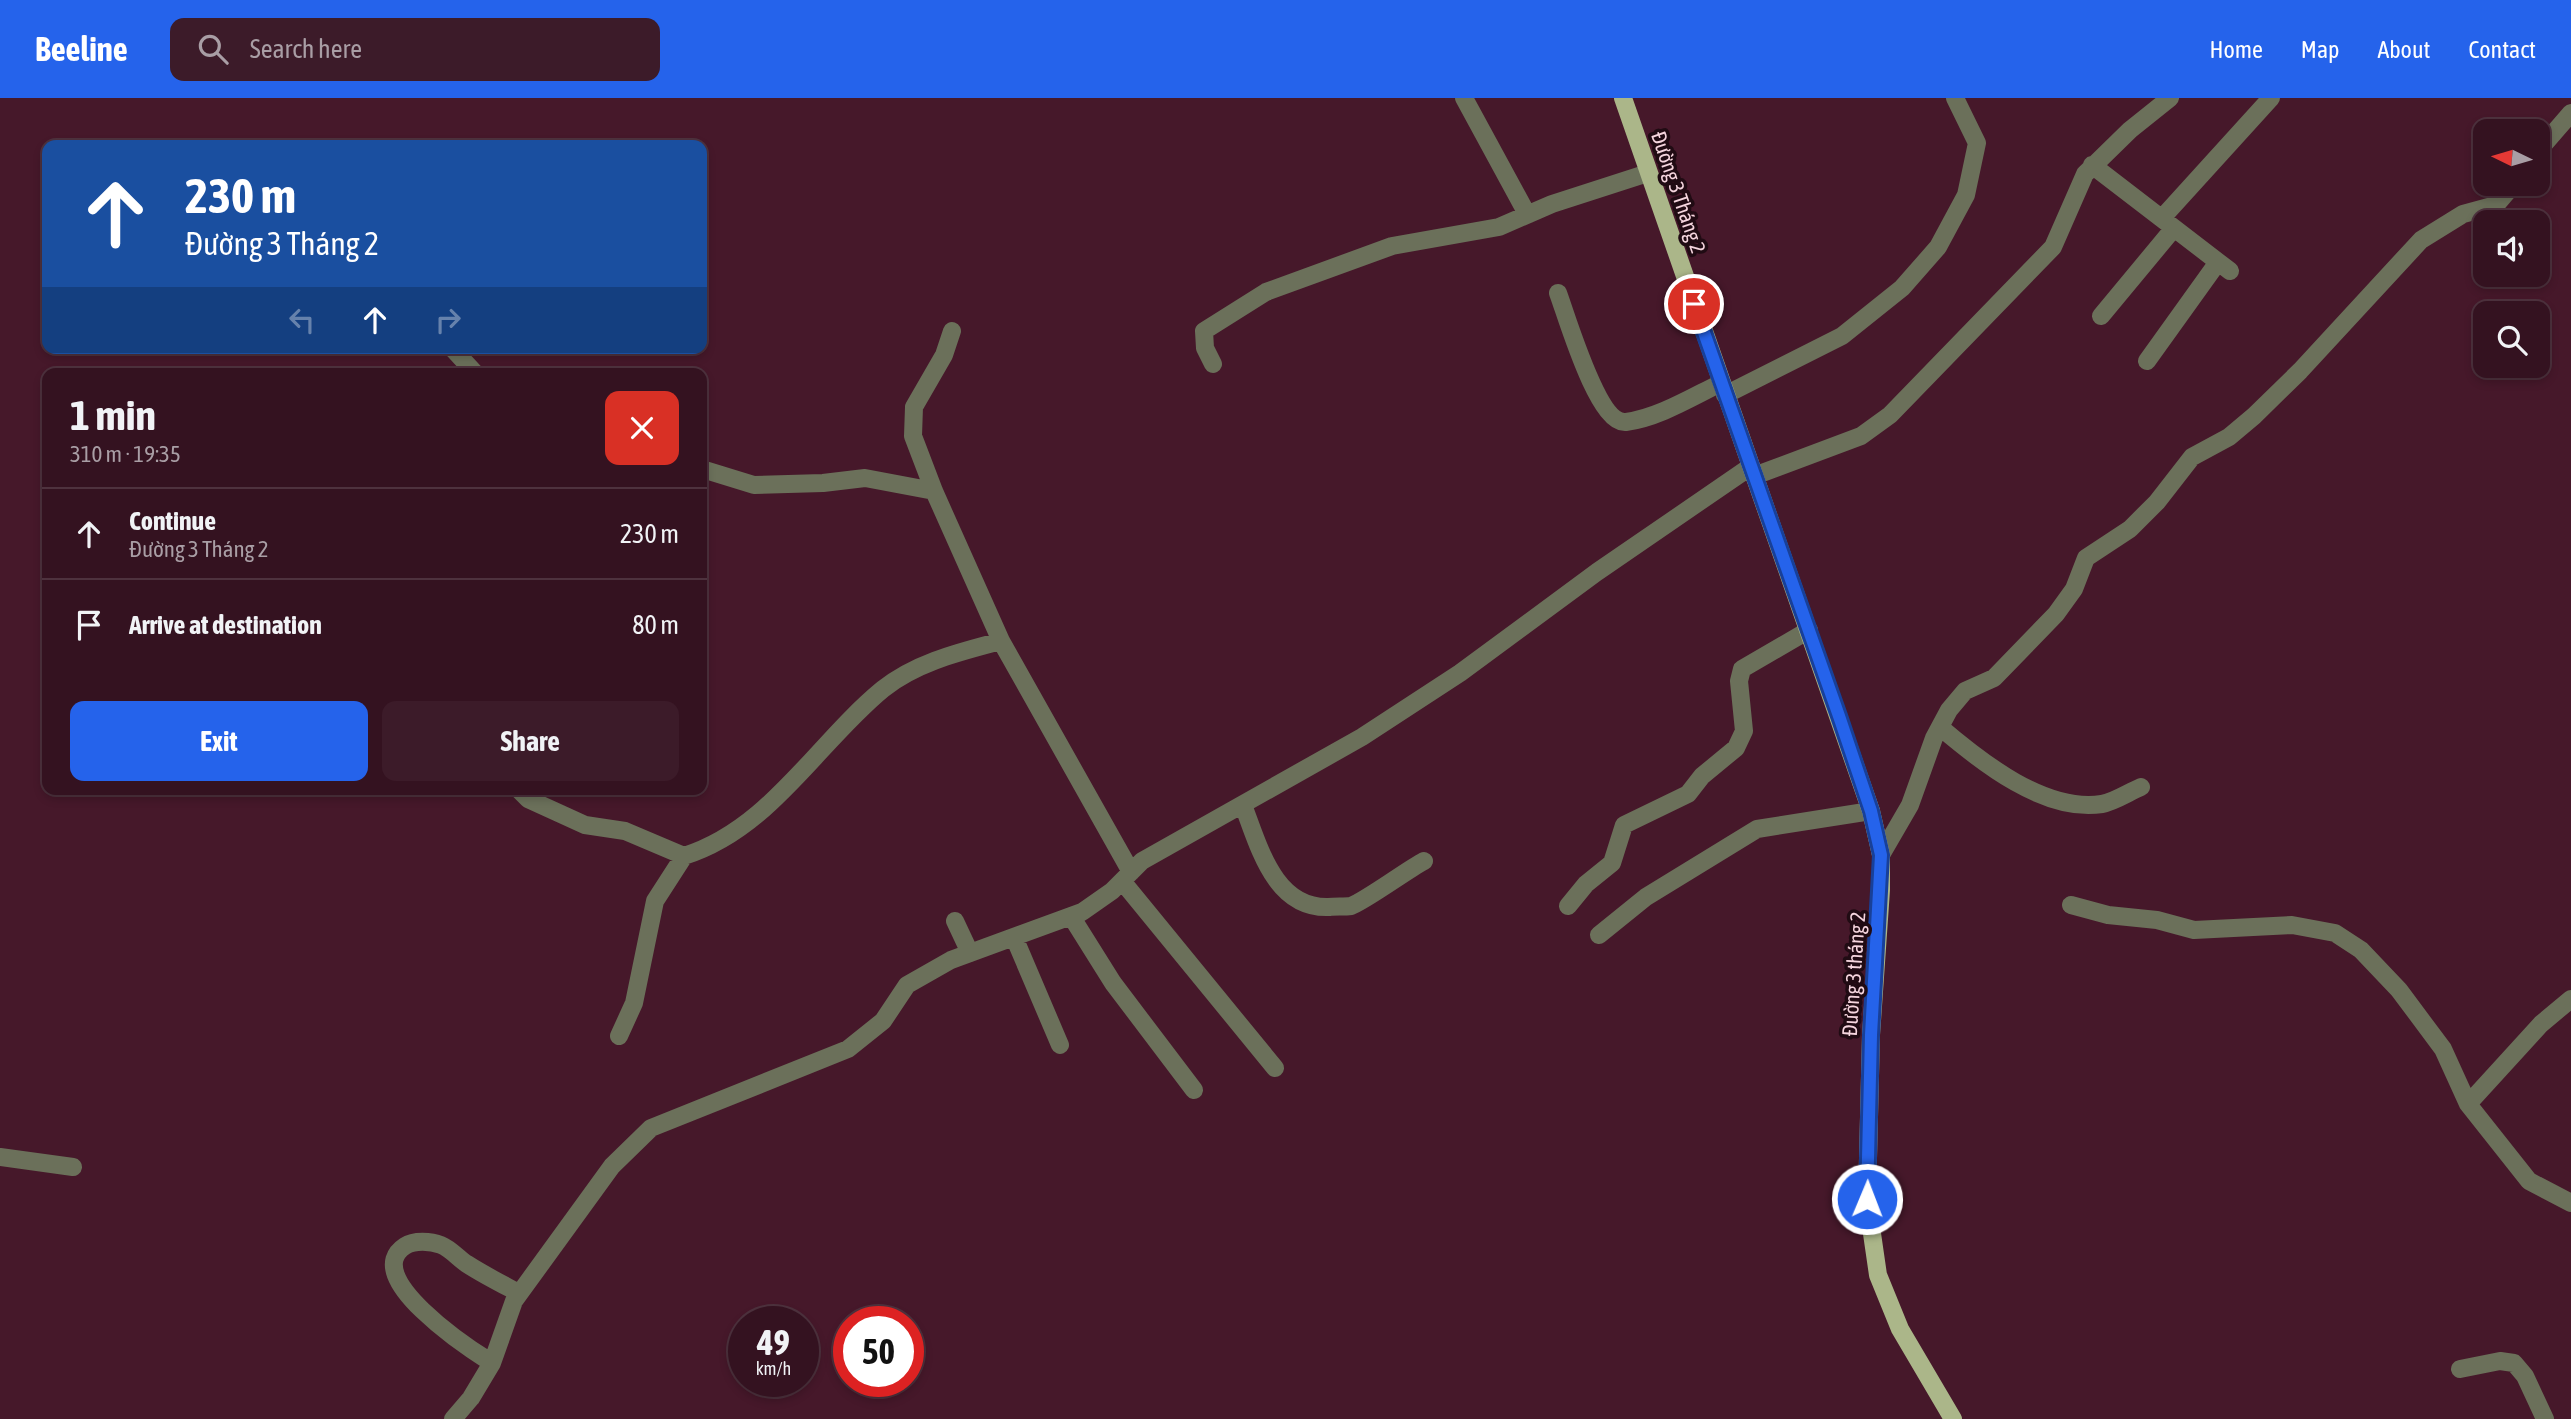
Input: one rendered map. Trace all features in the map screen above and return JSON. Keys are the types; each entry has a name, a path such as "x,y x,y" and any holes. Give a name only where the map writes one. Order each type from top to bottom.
{"main road":[{"name":"Đường 3 Tháng 2","path":"1623,98 1773,531"},
{"name":"Đường 3 tháng 2","path":"1773,531 1810,630 1871,811 1881,855 1871,1035 1867,1199 1878,1275 1900,1329 1952,1419"}],"street":[{"path":"1464,98 1527,214"},
{"path":"1558,293 1598,399 1612,419 1624,422 1723,389 1842,336 1902,288 1938,247 1966,195 1977,143 1955,98"},
{"path":"453,1419 471,1398 492,1363 519,1293 612,1166 651,1128 848,1049 883,1021 907,985 951,960 1071,916 1092,905 1142,861 1362,737 1460,673 1597,572 1752,471 1861,436 1890,415 2053,247 2085,174 2092,165 2170,98"},
{"path":"2101,316 2168,223 2271,98"},
{"path":"2550,137 2571,113"},
{"path":"2092,165 2224,266 2147,360"},
{"path":"1213,364 1205,348 1203,331 1266,292 1392,246 1499,227 1527,214 1648,173"},
{"path":"1881,855 1910,805 1949,710 1965,691 1994,678 2056,614 2074,589 2086,558 2130,529 2157,502 2192,457 2229,437 2254,416 2300,371 2421,240 2463,214 2496,205 2504,196"},
{"path":"952,331 944,355 914,407 913,436 934,491 1001,641 1127,876 1275,1068"},
{"path":"458,354 470,368"},
{"path":"707,471 754,485 823,483 865,478 934,491"},
{"path":"1567,906 1586,884 1612,863 1624,825 1689,794 1702,776 1736,748 1744,731 1740,695 1742,669 1810,630"},
{"path":"619,1036 634,1003 655,901 684,856 718,841 783,793 822,748 884,688 943,656 1001,641"},
{"path":"1940,727 1975,757 2050,799 2072,805 2104,804 2141,788"},
{"path":"524,795 585,825 625,831 684,856"},
{"path":"1243,805 1265,862 1288,895 1301,902 1320,907 1351,905 1424,861"},
{"path":"1599,935 1646,897 1757,829 1871,811"},
{"path":"2071,905 2108,915 2157,920 2194,930 2292,925 2334,933 2361,950 2399,990 2443,1049 2468,1104 2529,1181 2571,1203"},
{"path":"1071,916 1113,983 1194,1090"},
{"path":"955,921 970,953"},
{"path":"1014,937 1060,1045"},
{"path":"2468,1104 2541,1024 2571,999"},
{"path":"0,1157 74,1167"},
{"path":"492,1363 454,1340 395,1280 391,1265 396,1253 408,1244 422,1242 442,1245 469,1265 519,1293"},
{"path":"2459,1369 2500,1362 2514,1363 2525,1376 2545,1419"}],"route":[{"path":"1694,304 1760,499 1810,630 1871,811 1881,855 1871,1035 1867,1199"}]}
